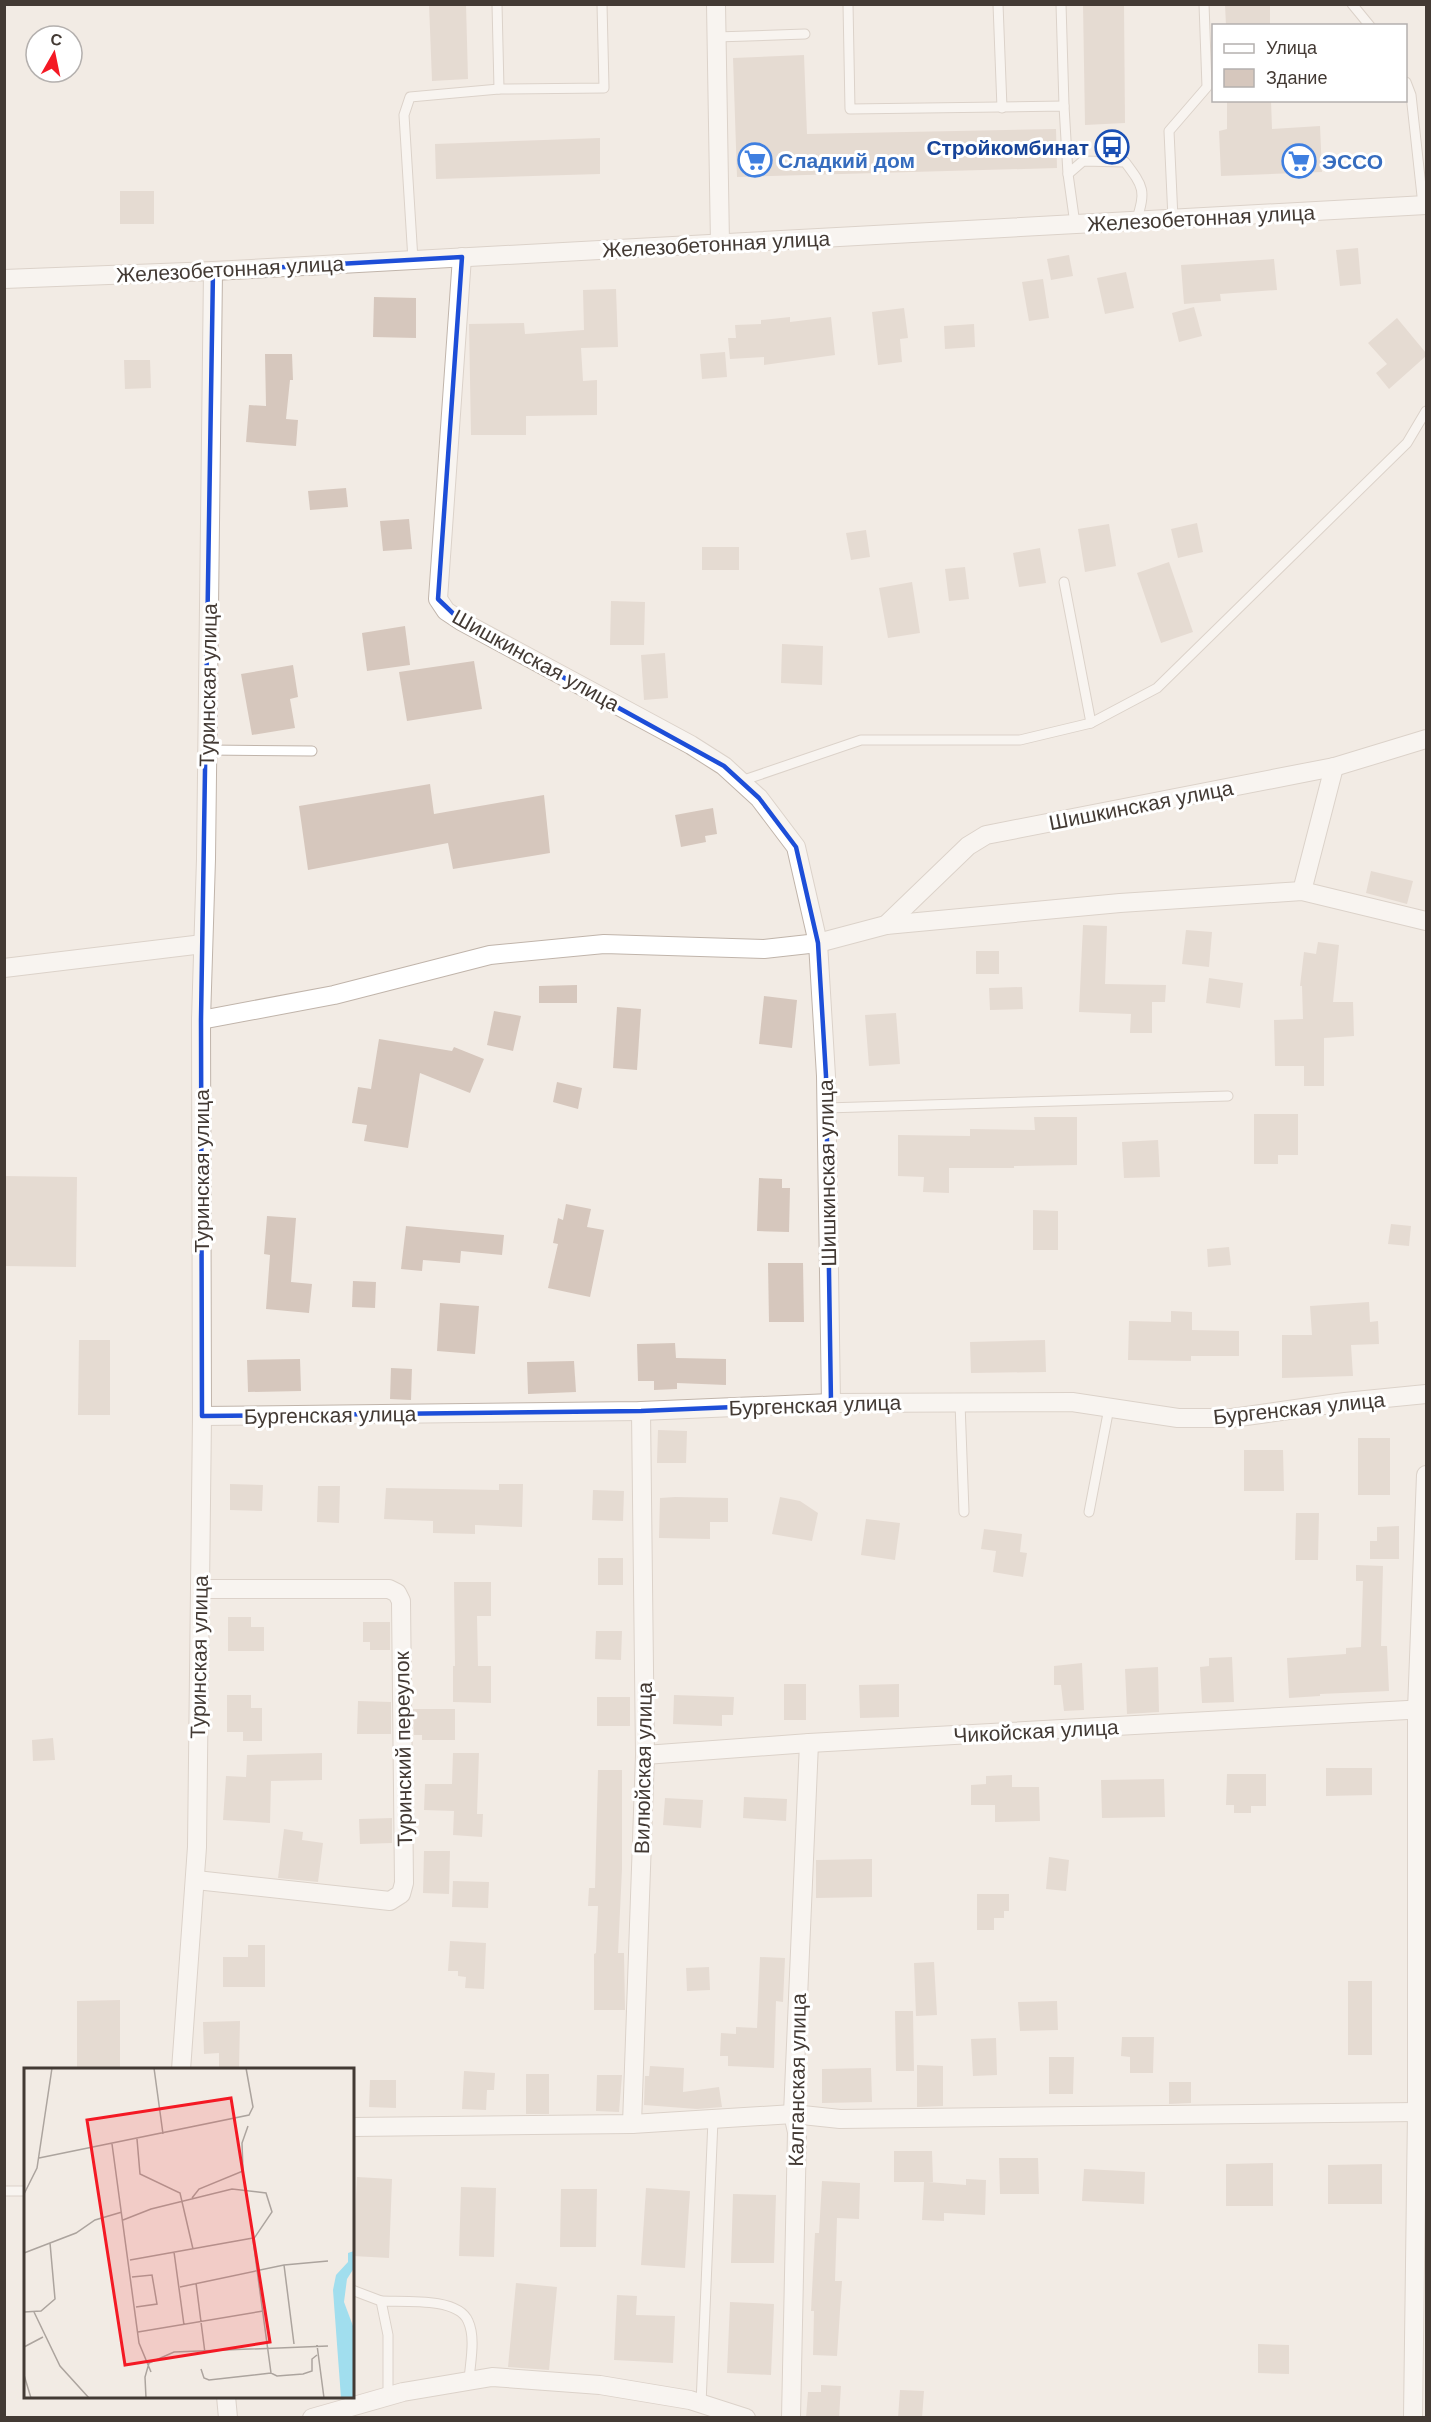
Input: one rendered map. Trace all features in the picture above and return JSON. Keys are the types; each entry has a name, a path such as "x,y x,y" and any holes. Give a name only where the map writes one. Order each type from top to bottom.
{"street":[{"path":"716,4 720,244"},
{"name":"Железобетонная улица","path":"4,279 213,271 1425,205"},
{"name":"Шишкинская улица","path":"462,257 438,599 446,611 461,621 724,765 759,798 796,847 818,943 826,1108 831,1403"},
{"name":"Туринская улица","path":"181,2068 196,1880 202,1416 201,1020 208,750 213,271"},
{"name":"Шишкинская улица","path":"886,925 968,846 986,835 1334,767 1426,740"},
{"path":"1302,891 1334,767"},
{"name":"Шишкинская улица","path":"201,1020 333,995 490,955 604,944 764,949 818,943 886,925 1120,903 1302,891 1426,921"},
{"path":"4,968 203,944"},
{"name":"Бургенская улица","path":"202,1416 642,1411 831,1403 1072,1402 1178,1418 1232,1418 1345,1402 1426,1394"},
{"name":"Вилюйская улица","path":"632,2124 645,1755 642,1411"},
{"path":"1413,2418 1426,1475"},
{"name":"Туринский переулок","path":"196,1880 390,1901 401,1894 404,1883 401,1601 397,1593 388,1588 200,1589"},
{"name":"Чикойская улица","path":"645,1755 810,1743 1422,1710"},
{"name":"Калганская улица","path":"791,2418 797,2132 793,2114 810,1743"},
{"path":"354,2127 632,2124 793,2114 852,2119 1417,2112"},
{"path":"312,2418 388,2397 492,2377 600,2385 701,2404 746,2418"},
{"path":"226,2398 228,2418"}],"lane":[{"path":"497,4 499,89"},
{"path":"413,260 404,114 410,97 499,89 604,88 602,4"},
{"path":"848,4 850,109 1064,106"},
{"path":"998,4 1002,108"},
{"path":"1061,4 1068,174 1075,225"},
{"path":"1173,219 1169,131 1207,87 1204,4"},
{"path":"1352,4 1368,24"},
{"path":"716,37 805,34"},
{"path":"1407,85 1411,95 1425,205"},
{"path":"1068,174 1083,160 1125,162 1142,184 1142,206 1136,221"},
{"path":"741,781 861,740 1020,740 1091,723 1157,688 1407,444 1426,411"},
{"path":"1064,582 1091,723"},
{"path":"208,750 312,751"},
{"path":"826,1108 1228,1096"},
{"path":"960,1403 963,1512"},
{"path":"1089,1512 1109,1408"},
{"path":"701,2404 713,2120"},
{"path":"4,2191 24,2191"},
{"path":"354,2291 381,2301 431,2303 454,2307 468,2320 472,2342 469,2381"},
{"path":"381,2301 388,2335 388,2397"}],"highlighted area":[{"path":"462,257 438,599 461,621 724,766 759,798 796,847 818,943 826,1076 831,1403 641,1411 202,1416 201,1020 213,271"}],"building":[{"path":"429,4 466,4 468,79 432,81"},
{"path":"1083,4 1124,4 1125,123 1085,125"},
{"path":"1225,4 1270,4 1270,24 1226,24"},
{"path":"804,55 807,134 1056,129 1057,168 737,177 733,58"},
{"path":"1227,102 1271,102 1272,129 1320,126 1322,172 1221,176 1219,131 1227,129"},
{"path":"600,138 600,174 436,179 435,144"},
{"path":"120,191 154,191 154,224 120,224"},
{"path":"1358,248 1361,284 1340,286 1336,250"},
{"path":"1069,255 1073,276 1051,280 1047,259"},
{"path":"1274,259 1277,290 1220,294 1221,301 1184,304 1181,265"},
{"path":"1126,272 1134,308 1105,314 1097,278"},
{"path":"1043,279 1049,318 1029,321 1022,282"},
{"path":"616,289 618,347 581,348 583,381 597,380 597,415 526,416 526,435 471,435 469,324 524,323 525,334 584,330 583,290"},
{"path":"374,297 416,298 416,338 373,337"},
{"path":"1194,307 1202,336 1179,342 1172,313"},
{"path":"904,308 908,338 900,339 902,362 878,365 872,312"},
{"path":"790,317 790,322 831,317 835,355 764,365 764,357 730,359 728,338 736,338 735,325 761,324 761,320"},
{"path":"1397,318 1426,353 1426,356 1389,389 1376,373 1387,364 1368,343"},
{"path":"974,324 975,347 945,349 944,326"},
{"path":"725,352 727,377 702,379 700,354"},
{"path":"265,354 292,354 293,380 290,380 286,419 298,420 296,446 246,442 249,405 266,406"},
{"path":"124,360 150,360 151,388 125,389"},
{"path":"346,488 348,507 310,510 308,491"},
{"path":"409,519 412,549 383,551 380,521"},
{"path":"1197,523 1203,552 1178,558 1171,529"},
{"path":"1109,524 1116,566 1085,572 1078,529"},
{"path":"866,530 870,557 851,560 846,533"},
{"path":"702,547 739,547 739,570 702,570"},
{"path":"1040,548 1046,583 1019,587 1013,553"},
{"path":"1169,562 1193,632 1161,643 1137,573"},
{"path":"965,567 969,599 949,601 945,569"},
{"path":"912,582 920,633 888,638 879,588"},
{"path":"611,601 645,602 644,645 610,645"},
{"path":"405,626 410,665 367,671 362,633"},
{"path":"782,644 823,646 822,685 781,683"},
{"path":"665,653 668,698 644,700 641,655"},
{"path":"474,661 482,709 407,721 399,672"},
{"path":"293,665 298,697 290,699 295,728 252,735 241,674"},
{"path":"430,784 434,814 544,795 550,853 453,869 448,843 308,870 299,806"},
{"path":"713,808 717,834 705,836 706,842 681,847 675,815"},
{"path":"1371,871 1413,881 1407,904 1366,893"},
{"path":"1083,925 1107,926 1105,984 1166,985 1165,1002 1152,1002 1152,1033 1130,1033 1131,1014 1079,1012"},
{"path":"1186,930 1212,932 1209,967 1182,964"},
{"path":"1318,942 1339,945 1333,1002 1353,1002 1354,1036 1324,1038 1324,1086 1304,1086 1304,1066 1275,1066 1274,1020 1303,1019 1302,986 1300,986 1304,952 1316,954"},
{"path":"976,951 999,951 999,974 976,974"},
{"path":"1209,978 1243,983 1240,1008 1206,1003"},
{"path":"577,985 577,1003 539,1003 539,986"},
{"path":"1022,987 1023,1009 990,1010 989,988"},
{"path":"764,996 797,1000 792,1048 759,1044"},
{"path":"617,1007 641,1009 637,1070 613,1068"},
{"path":"494,1011 521,1016 513,1051 487,1045"},
{"path":"896,1013 900,1064 869,1066 865,1015"},
{"path":"379,1039 452,1051 454,1047 484,1059 470,1093 420,1073 408,1148 364,1141 367,1125 352,1123 358,1087 371,1089"},
{"path":"557,1082 582,1088 578,1109 553,1102"},
{"path":"1254,1114 1298,1114 1298,1155 1278,1155 1278,1164 1254,1164"},
{"path":"1034,1117 1077,1117 1077,1165 949,1168 949,1193 923,1192 924,1177 898,1176 898,1135 970,1136 970,1129 1035,1130"},
{"path":"1158,1140 1160,1177 1124,1178 1122,1142"},
{"path":"4,1176 77,1177 76,1267 4,1266"},
{"path":"759,1178 782,1179 782,1188 790,1188 789,1232 757,1231"},
{"path":"566,1204 591,1209 587,1227 604,1230 590,1297 548,1288 558,1244 553,1243 558,1218 563,1220"},
{"path":"1033,1210 1058,1211 1058,1250 1033,1250"},
{"path":"267,1216 296,1218 291,1282 312,1284 309,1313 266,1309 270,1255 264,1254"},
{"path":"1391,1224 1411,1226 1409,1246 1388,1244"},
{"path":"406,1226 504,1235 502,1255 461,1251 460,1263 423,1260 422,1271 401,1269"},
{"path":"1229,1247 1231,1265 1208,1267 1207,1249"},
{"path":"768,1263 803,1263 804,1322 769,1322"},
{"path":"353,1281 376,1282 375,1308 352,1307"},
{"path":"1369,1302 1370,1322 1378,1321 1379,1344 1351,1345 1353,1376 1282,1378 1282,1335 1312,1335 1310,1306"},
{"path":"440,1303 479,1306 475,1354 437,1351"},
{"path":"1171,1311 1192,1312 1192,1330 1239,1331 1239,1356 1191,1356 1191,1361 1128,1360 1129,1321 1171,1322"},
{"path":"79,1340 110,1340 110,1415 78,1415"},
{"path":"1045,1340 1046,1372 971,1373 970,1342"},
{"path":"675,1343 676,1358 726,1359 726,1385 677,1383 677,1389 654,1390 654,1381 638,1381 637,1344"},
{"path":"300,1359 301,1391 248,1392 247,1360"},
{"path":"574,1361 576,1392 528,1394 527,1362"},
{"path":"391,1368 412,1369 411,1400 390,1399"},
{"path":"658,1430 687,1431 686,1463 657,1463"},
{"path":"1358,1438 1390,1438 1390,1495 1358,1495"},
{"path":"1244,1450 1283,1450 1284,1491 1244,1491"},
{"path":"230,1484 263,1485 262,1511 230,1510"},
{"path":"499,1484 523,1484 522,1527 475,1525 475,1534 433,1533 433,1521 384,1519 386,1488 499,1490"},
{"path":"318,1486 340,1486 339,1523 317,1522"},
{"path":"593,1490 624,1491 623,1521 592,1520"},
{"path":"780,1497 800,1501 818,1513 812,1541 772,1534"},
{"path":"660,1498 728,1498 728,1522 710,1522 710,1539 659,1538"},
{"path":"1296,1513 1319,1513 1318,1560 1295,1560"},
{"path":"866,1519 900,1523 895,1560 861,1555"},
{"path":"1399,1526 1399,1559 1370,1559 1370,1541 1377,1541 1377,1527"},
{"path":"984,1529 1022,1534 1020,1552 1027,1553 1023,1577 993,1572 996,1551 981,1549"},
{"path":"598,1558 623,1558 623,1585 598,1585"},
{"path":"1356,1565 1383,1566 1381,1646 1387,1646 1389,1691 1320,1694 1320,1696 1289,1698 1287,1658 1346,1654 1346,1648 1361,1647 1363,1581 1356,1581"},
{"path":"454,1582 491,1582 491,1616 477,1616 478,1666 491,1666 491,1703 453,1702"},
{"path":"228,1617 251,1617 251,1627 264,1627 264,1651 228,1651"},
{"path":"363,1622 390,1622 390,1650 370,1650 370,1642 363,1642"},
{"path":"596,1631 622,1631 621,1660 595,1659"},
{"path":"1232,1657 1234,1702 1202,1703 1200,1667 1209,1666 1209,1658"},
{"path":"1082,1663 1084,1710 1064,1711 1061,1685 1054,1685 1054,1666"},
{"path":"1158,1667 1159,1712 1127,1714 1125,1669"},
{"path":"784,1684 806,1684 806,1720 784,1720"},
{"path":"899,1684 899,1717 860,1718 859,1685"},
{"path":"227,1695 251,1695 251,1708 262,1708 262,1741 243,1741 243,1732 227,1732"},
{"path":"674,1695 734,1697 733,1715 722,1715 722,1726 673,1724"},
{"path":"597,1697 630,1697 630,1726 597,1726"},
{"path":"358,1701 391,1702 391,1734 357,1734"},
{"path":"413,1709 455,1709 455,1740 422,1740 422,1735 414,1735"},
{"path":"53,1738 55,1760 33,1761 32,1740"},
{"path":"322,1753 322,1780 271,1781 270,1823 223,1820 226,1776 246,1777 247,1755"},
{"path":"453,1753 479,1753 477,1814 483,1814 482,1837 453,1835 454,1811 424,1810 425,1784 452,1784"},
{"path":"1326,1768 1372,1768 1372,1795 1326,1796"},
{"path":"598,1770 622,1770 622,1869 618,1953 624,1953 625,2010 594,2010 594,1954 596,1953 598,1906 588,1906 589,1888 595,1888"},
{"path":"1227,1774 1266,1774 1266,1806 1251,1806 1251,1813 1234,1813 1234,1805 1226,1805"},
{"path":"1012,1775 1012,1787 1039,1787 1040,1821 995,1822 995,1805 971,1805 971,1785 986,1784 986,1776"},
{"path":"1164,1779 1165,1817 1102,1818 1101,1780"},
{"path":"744,1797 787,1799 786,1821 743,1818"},
{"path":"665,1798 703,1800 701,1828 663,1825"},
{"path":"392,1818 392,1843 360,1844 359,1819"},
{"path":"284,1829 303,1832 302,1840 323,1843 318,1882 278,1878"},
{"path":"424,1851 450,1851 449,1894 423,1893"},
{"path":"1049,1857 1069,1860 1066,1891 1046,1889"},
{"path":"872,1859 872,1897 816,1898 816,1860"},
{"path":"453,1881 489,1882 488,1908 452,1907"},
{"path":"977,1894 1009,1894 1009,1911 1004,1911 1004,1918 994,1918 994,1930 977,1930"},
{"path":"450,1941 486,1943 484,1989 465,1988 466,1977 458,1976 458,1971 448,1971"},
{"path":"248,1945 265,1945 265,1987 223,1987 223,1957 248,1957"},
{"path":"760,1957 785,1958 783,2002 776,2001 774,2068 728,2066 728,2056 720,2056 721,2033 736,2034 736,2027 757,2028"},
{"path":"934,1962 937,2015 916,2016 914,1963"},
{"path":"709,1967 710,1990 687,1991 686,1968"},
{"path":"1348,1981 1372,1981 1372,2055 1348,2055"},
{"path":"120,2000 120,2068 77,2068 77,2001"},
{"path":"1057,2001 1058,2030 1020,2031 1018,2002"},
{"path":"895,2011 913,2011 914,2071 896,2071"},
{"path":"240,2021 239,2068 219,2068 219,2053 204,2054 203,2022"},
{"path":"1122,2037 1154,2037 1153,2073 1130,2073 1130,2057 1121,2056"},
{"path":"996,2038 997,2075 973,2076 971,2039"},
{"path":"1049,2057 1074,2057 1073,2094 1049,2094"},
{"path":"917,2065 943,2066 943,2106 917,2107"},
{"path":"650,2066 684,2068 683,2092 719,2087 722,2107 697,2109 644,2105 645,2076 649,2076"},
{"path":"871,2068 872,2102 822,2103 822,2069"},
{"path":"464,2071 495,2073 494,2090 487,2090 486,2110 462,2109"},
{"path":"526,2074 549,2074 549,2114 526,2114"},
{"path":"597,2075 622,2075 619,2112 596,2111"},
{"path":"370,2080 396,2080 396,2108 369,2107"},
{"path":"1169,2082 1191,2082 1191,2103 1169,2104"},
{"path":"894,2151 932,2151 933,2182 928,2182 966,2185 966,2179 986,2180 985,2215 944,2213 944,2221 922,2220 924,2182 894,2182"},
{"path":"999,2158 1038,2158 1039,2194 1000,2194"},
{"path":"1273,2163 1273,2206 1226,2206 1226,2164"},
{"path":"1382,2164 1382,2204 1328,2204 1328,2165"},
{"path":"1084,2169 1145,2172 1144,2204 1082,2201"},
{"path":"357,2177 392,2179 389,2258 354,2256"},
{"path":"822,2181 860,2183 859,2219 837,2218 835,2281 842,2281 837,2356 813,2355 814,2311 811,2311 815,2233 819,2233"},
{"path":"461,2187 496,2188 494,2257 459,2256"},
{"path":"646,2188 690,2191 685,2268 641,2265"},
{"path":"561,2189 597,2189 596,2247 560,2247"},
{"path":"733,2194 776,2195 774,2263 731,2263"},
{"path":"516,2283 557,2287 549,2370 508,2367"},
{"path":"617,2295 637,2296 636,2315 675,2316 673,2363 614,2360"},
{"path":"730,2302 774,2304 771,2375 727,2373"},
{"path":"1258,2344 1289,2345 1289,2374 1258,2373"},
{"path":"821,2385 841,2386 839,2418 806,2418 808,2392 821,2392"},
{"path":"900,2390 924,2391 922,2418 898,2418"}],"place":[{"name":"Стройкомбинат","path":"1112,147"},
{"name":"Сладкий дом","path":"755,160"},
{"name":"ЭССО","path":"1299,161"}]}
